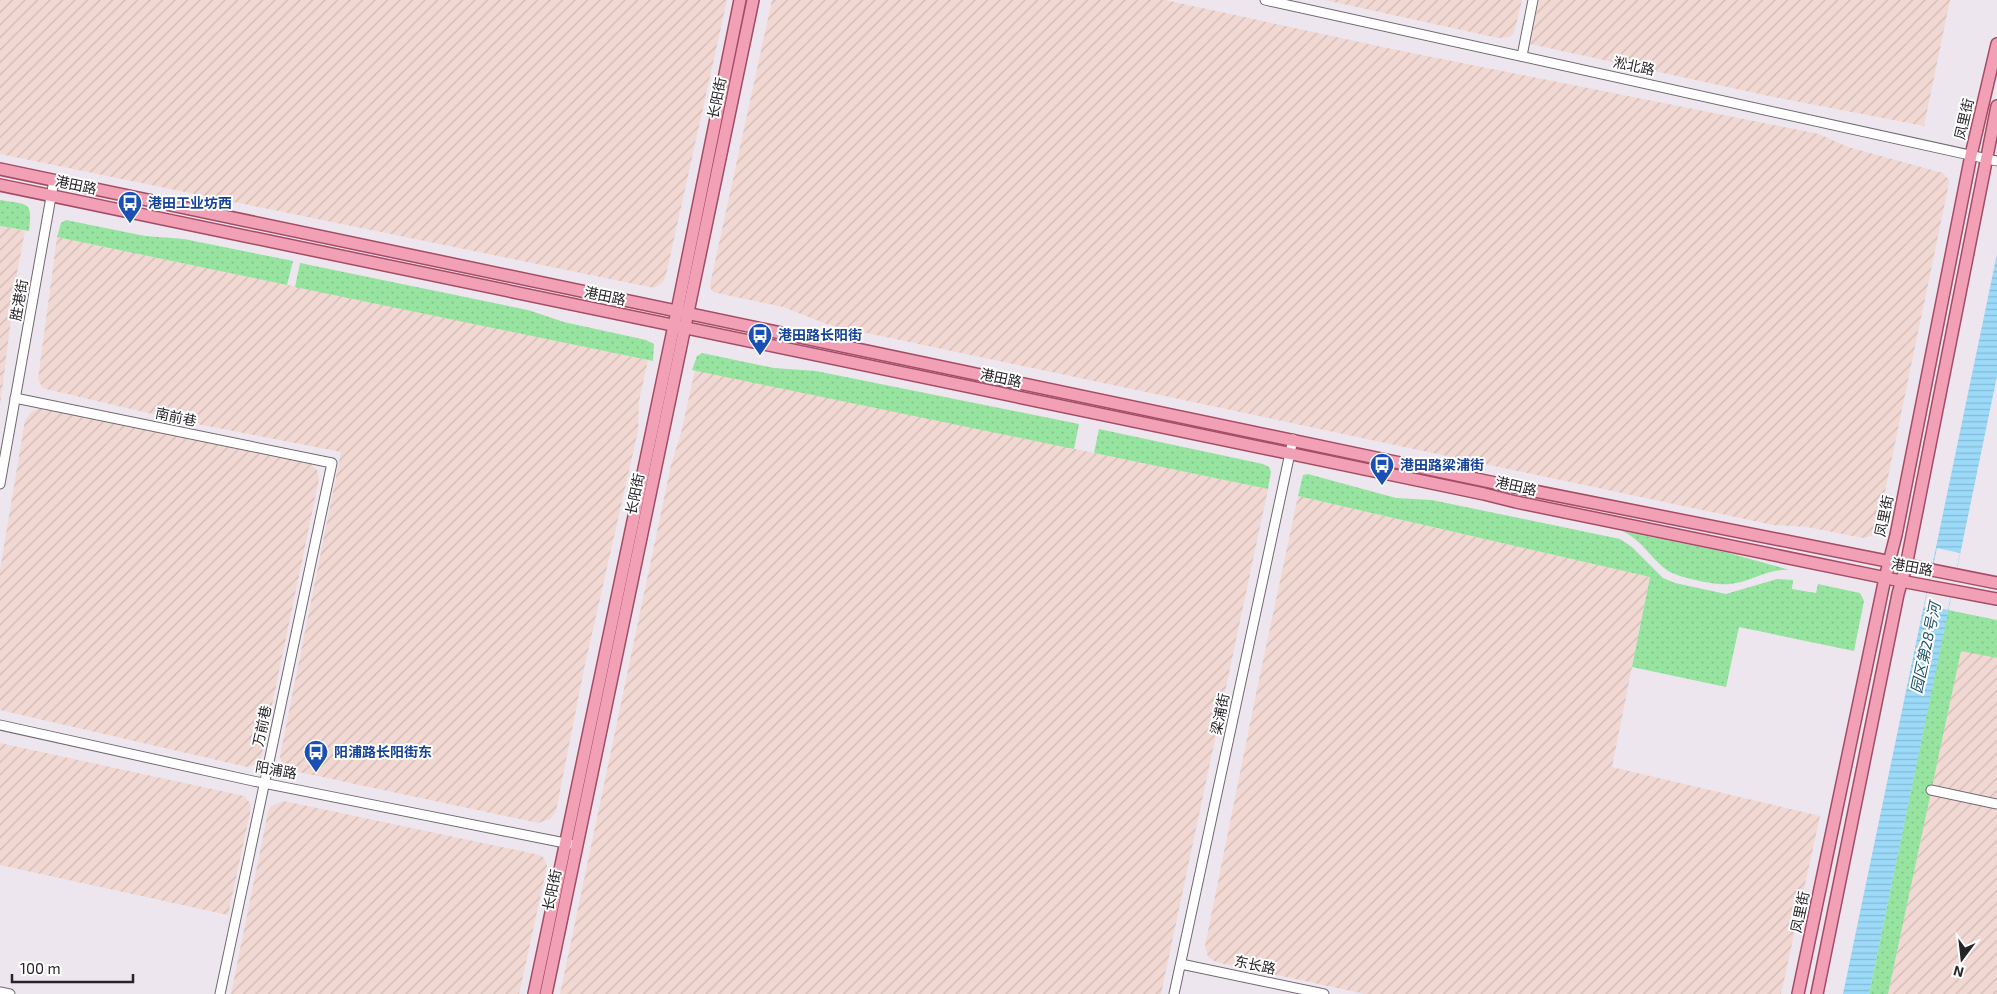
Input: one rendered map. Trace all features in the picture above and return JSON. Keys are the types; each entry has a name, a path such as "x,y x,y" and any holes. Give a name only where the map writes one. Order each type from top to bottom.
{"main road":[{"name":"长阳街","path":"683,312 740,0"},
{"name":"长阳街","path":"546,994 572,844 679,327 753,0"},
{"name":"凤里街","path":"1798,994 1885,578 1898,525 1971,155 1997,44"},
{"path":"1817,994 1901,581 1906,566 1992,159 1997,106"},
{"name":"港田路","path":"0,169 1293,439 1519,488 1997,583"},
{"name":"港田路","path":"0,185 1885,578 1997,599"},
{"name":"长阳街","path":"534,994 572,844"}],"street":[{"name":"淞北路","path":"1265,0 1992,159"},
{"path":"1522,56 1533,0"},
{"name":"胜港街","path":"0,484 54,180"},
{"name":"南前巷","path":"15,398 332,463"},
{"name":"梁浦街","path":"1174,994 1293,439"},
{"name":"万前巷","path":"220,994 332,463"},
{"name":"阳浦路","path":"0,725 264,782 572,844"},
{"path":"1931,790 1997,804"},
{"name":"东长路","path":"1181,964 1324,994"},
{"path":"0,992 10,994"}],"shaded area":[{"path":"0,0 727,0 666,275 663,282 654,288 0,154"},
{"path":"772,0 1165,0 1392,49 1819,134 1848,147 1943,173 1949,180 1948,188 1877,530 1872,536 1863,538 1807,527 1773,525 829,325 783,307 713,292 710,287 711,280"},
{"path":"1325,0 1522,0 1514,33 1510,37 1498,38"},
{"path":"1539,0 1950,0 1924,126 1769,96 1530,44"},
{"path":"0,226 25,231 17,273 0,405"},
{"path":"57,237 648,360 639,401 638,431 584,669 556,811 550,819 538,823 289,770 282,764 280,756 341,452 182,421 42,387 38,379"},
{"path":"695,370 1268,489 1161,994 560,994 671,465 681,433"},
{"path":"42,408 310,463 317,470 319,479 261,758 257,764 247,767 0,710 0,570 25,420 32,411"},
{"path":"1298,496 1650,577 1612,767 1820,816 1781,994 1365,994 1216,962 1208,957 1205,946"},
{"path":"1961,650 1997,658 1997,994 1888,994"},
{"path":"0,743 244,796 250,803 251,808 228,915 0,865"},
{"path":"284,801 540,855 544,858 547,866 519,994 231,994 268,812 271,806"}],"green space":[{"path":"0,200 23,204 29,209 29,231 0,226"},
{"path":"66,220 145,236 184,239 293,261 287,285 57,237 61,223"},
{"path":"300,263 528,310 564,322 646,340 654,344 653,361 295,287"},
{"path":"702,353 774,368 816,371 1079,424 1074,449 692,370 697,356"},
{"path":"1099,429 1263,464 1269,467 1271,472 1268,489 1094,453"},
{"path":"1308,474 1396,498 1432,500 1620,539 1632,547 1663,578 1675,583 1726,594 1777,579 1793,580 1792,589 1816,593 1818,584 1860,593 1864,601 1854,651 1739,627 1726,687 1632,667 1650,577 1298,496 1303,475"},
{"path":"1622,531 1725,552 1790,570 1774,571 1730,584 1717,584 1692,579 1677,575 1666,569 1637,541"},
{"path":"1948,610 1997,620 1997,658 1961,651 1888,994 1869,994"}],"water":[{"name":"园区第28号河","path":"1997,254 1997,376 1869,994 1843,994"}],"pier":[{"path":"1937,548 1960,553 1948,610 1924,607"}],"place":[{"name":"港田工业坊西","path":"130,224"},
{"name":"港田路长阳街","path":"760,356"},
{"name":"港田路梁浦街","path":"1382,486"},
{"name":"阳浦路长阳街东","path":"316,773"}]}
